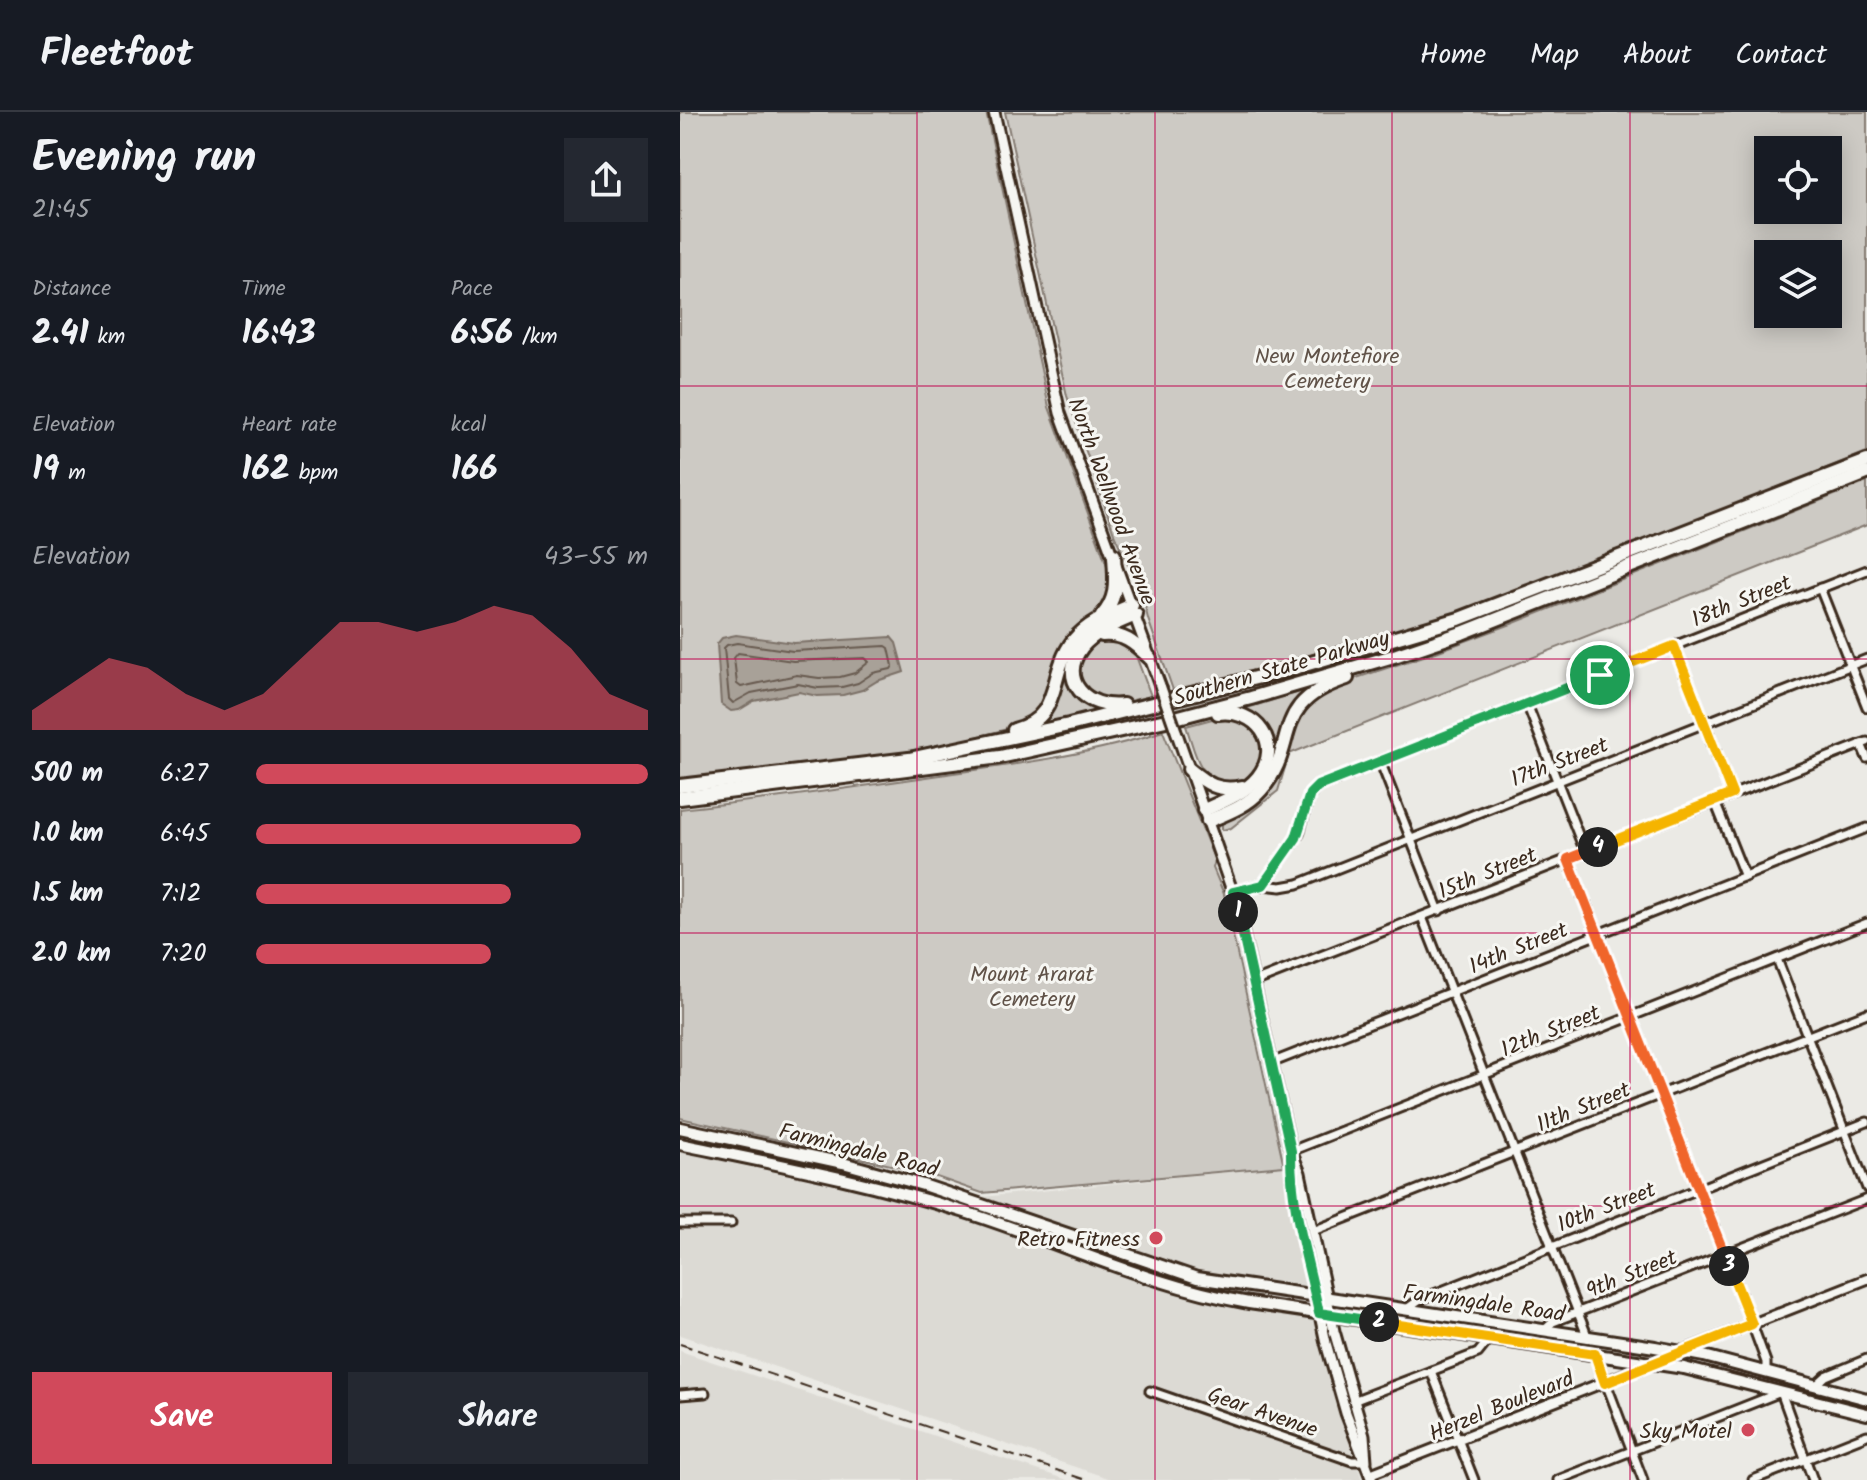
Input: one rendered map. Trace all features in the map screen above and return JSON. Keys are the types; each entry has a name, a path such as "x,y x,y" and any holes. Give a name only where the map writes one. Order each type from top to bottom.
{"highway":[{"name":"Southern State Parkway","path":"680,786 909,759 1182,697 1305,665 1443,625 1867,461"},
{"name":"Southern State Parkway","path":"680,798 1000,757 1175,725 1478,627 1867,473"},
{"path":"1097,621 1115,597 1114,555"},
{"path":"1134,610 1081,648 1074,665 1076,682 1089,700 1112,707 1182,697"},
{"path":"982,744 1027,726 1043,716 1067,651 1082,631 1097,621 1134,610"},
{"path":"1095,636 1123,636 1150,658"},
{"path":"1206,816 1243,805 1264,787 1274,770 1291,718 1308,697 1397,655"},
{"path":"1175,725 1227,712 1244,714 1254,721 1265,737 1267,754 1261,772 1249,785 1206,816"},
{"path":"1189,769 1208,785 1219,789 1249,785"}],"main road":[{"name":"North Wellwood Avenue","path":"994,112 1060,413 1134,610 1233,892 1291,1151"},
{"name":"Farmingdale Road","path":"680,1130 843,1163 923,1185 1190,1276 1681,1352 1867,1399"},
{"name":"Farmingdale Road","path":"680,1144 812,1170 908,1194 1145,1277 1204,1294 1701,1371 1867,1414"},
{"path":"1291,1151 1300,1173 1313,1231 1322,1298 1343,1404 1371,1477"},
{"path":"1291,1151 1292,1186 1322,1298"},
{"path":"1325,1314 1364,1435 1366,1461"}],"street":[{"name":"18th Street","path":"1263,885 1299,834 1313,790 1867,570"},
{"path":"1820,588 1867,707"},
{"path":"1674,646 1732,794"},
{"name":"17th Street","path":"1263,885 1294,885 1867,659"},
{"path":"1527,704 1585,852"},
{"path":"1864,743 1867,758"},
{"name":"15th Street","path":"1254,982 1864,743"},
{"path":"1380,761 1439,911"},
{"path":"1715,802 1745,877"},
{"name":"14th Street","path":"1271,1063 1867,828"},
{"path":"1568,859 1752,1324 1766,1362 1766,1373"},
{"path":"1233,892 1263,885"},
{"path":"1422,917 1588,1338"},
{"name":"12th Street","path":"1291,1151 1867,923"},
{"path":"1777,959 1867,1188"},
{"name":"11th Street","path":"1313,1231 1867,1013"},
{"name":"10th Street","path":"1405,1310 1419,1300 1867,1122"},
{"name":"9th Street","path":"1543,1331 1553,1322 1867,1199"},
{"path":"680,1223 731,1223"},
{"name":"Herzel Boulevard","path":"1371,1477 1867,1279"},
{"path":"1353,1401 1481,1351 1490,1338"},
{"path":"1595,1354 1643,1480"},
{"path":"1815,1386 1826,1376 1867,1359"},
{"path":"1431,1371 1474,1480"},
{"name":"Gear Avenue","path":"1150,1391 1352,1461 1366,1461"},
{"path":"1558,1480 1781,1392 1813,1480"},
{"path":"680,1395 705,1393"},
{"path":"1753,1480 1867,1435"}],"shaded area":[{"path":"680,1152 843,1187 983,1197 1284,1166 1331,1379 1362,1480 1114,1480 680,1335"},
{"path":"680,1351 1067,1480 680,1480"}],"green space":[{"path":"680,112 986,112 1049,407 1112,579 1107,607 1069,639 1047,704 1027,724 894,754 680,781"},
{"name":"New Montefiore Cemetery","path":"1005,112 1867,112 1867,452 1454,616 1173,690 1143,598 1115,536 1067,396"},
{"path":"1867,482 1867,525 1289,754 1278,791 1231,828 1222,830 1222,821 1252,804 1295,721 1313,698 1347,681 1514,623"},
{"path":"1097,630 1072,675 1101,711 1038,727 1054,704 1067,657"},
{"path":"1118,638 1138,654 1136,656 1151,696 1111,705 1084,691 1081,670 1090,648"},
{"path":"1316,687 1261,788 1220,812 1219,808 1237,799 1271,751 1237,711"},
{"path":"1227,715 1240,717 1261,736 1262,746 1258,770 1248,780 1230,788 1210,776 1199,764 1186,726"},
{"name":"Mount Ararat Cemetery","path":"1163,731 1215,861 1213,868 1224,894 1284,1166 982,1193 922,1172 680,1118 680,809 1029,762 1110,746"}],"water":[{"path":"736,635 794,643 891,637 896,643 904,672 843,695 817,696 799,692 754,701 731,711 721,704 717,644 722,638"}],"railway":[{"path":"680,1344 1086,1480"}],"place":[{"name":"Retro Fitness","path":"1156,1238"},
{"name":"Sky Motel","path":"1748,1430"}],"route":[{"path":"1674,646 1732,794 1568,859 1752,1324 1605,1383 1595,1354 1319,1313 1291,1175 1291,1151 1233,892 1263,885 1296,838 1310,794 1318,786 1600,675 1674,646"}]}
